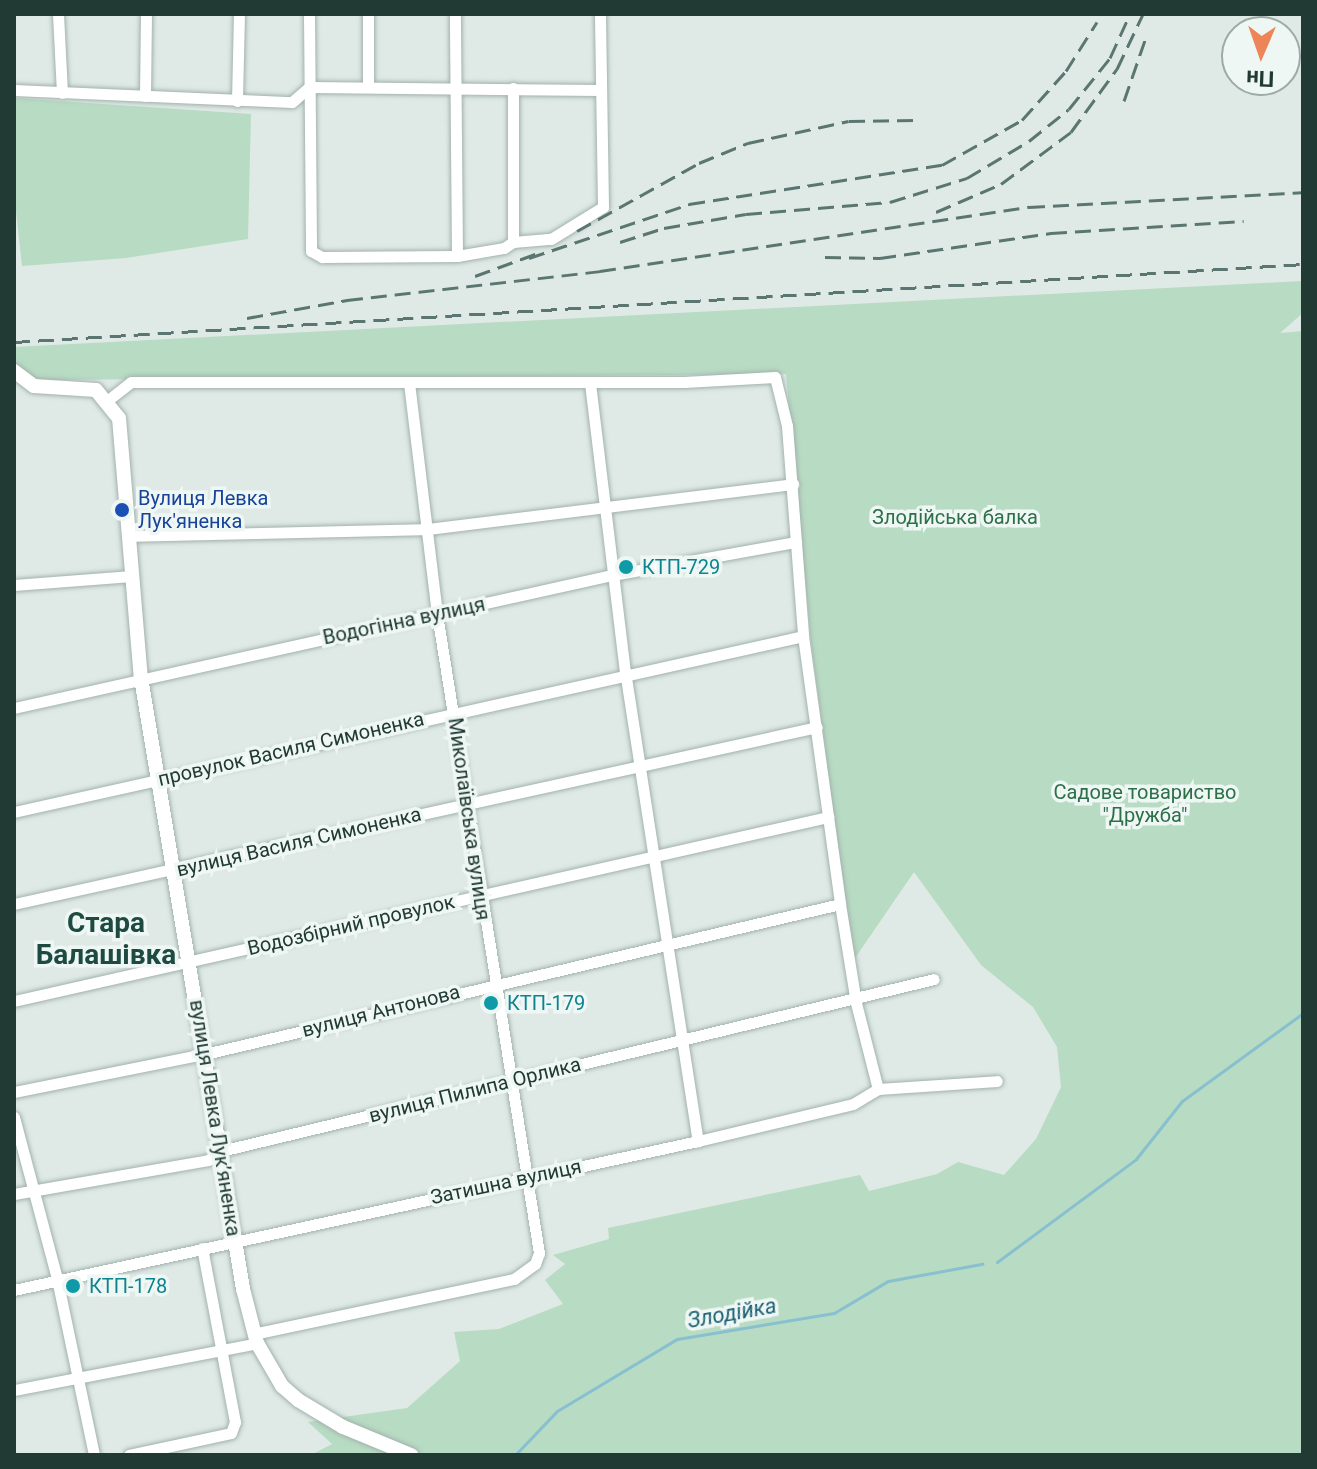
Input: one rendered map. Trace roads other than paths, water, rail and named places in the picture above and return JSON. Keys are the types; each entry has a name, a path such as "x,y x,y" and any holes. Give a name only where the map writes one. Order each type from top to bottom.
{"street":[{"path":"58,14 62,93"},
{"path":"145,96 146,14"},
{"path":"237,101 239,14"},
{"path":"309,14 311,251 322,257 457,256 513,242 551,239 603,207 600,14"},
{"path":"368,14 368,86"},
{"path":"455,14 457,256"},
{"path":"14,90 292,102 309,87 455,86 601,90"},
{"path":"513,88 513,242"},
{"path":"14,373 34,386 87,387 112,405 131,382 590,383 775,377 793,484 803,636 840,904 856,1003 878,1089"},
{"path":"590,383 603,510 625,671 698,1141"},
{"name":"Миколаївська вулиця","path":"255,1339 514,1279 535,1264 539,1253 493,984 468,802 437,614 409,384"},
{"name":"вулиця Левка Лукʼяненка","path":"112,405 123,434 128,536 141,678 156,781 235,1242 255,1339 282,1386 298,1400 331,1421 411,1455"},
{"path":"128,536 427,529 603,510 793,484"},
{"name":"Водогінна вулиця","path":"14,708 612,575 796,542"},
{"path":"14,585 132,576"},
{"name":"провулок Василя Симоненка","path":"14,812 625,671 803,636"},
{"name":"вулиця Василя Симоненка","path":"14,904 173,872 468,802 640,768 817,727"},
{"name":"Водозбірний провулок","path":"14,1001 655,853 828,817"},
{"name":"вулиця Антонова","path":"14,1092 205,1054 840,904"},
{"name":"вулиця Пилипа Орлика","path":"14,1194 208,1160 221,1151 683,1039 856,1003 934,979"},
{"name":"Затишна вулиця","path":"14,1290 698,1141 853,1104 878,1089 997,1081"},
{"path":"14,1117 57,1279 94,1455"},
{"path":"129,1455 231,1433 235,1422 202,1248"},
{"path":"14,1390 255,1339"}],"waterway":[{"name":"Злодійка","path":"997,1262 1136,1159 1182,1101 1303,1013"},
{"name":"Злодійка","path":"515,1455 557,1411 677,1339 834,1313 888,1281 982,1264"}],"railway":[{"path":"620,242 664,228 746,214 890,202 967,178 1029,141 1069,109 1110,58 1130,14"},
{"path":"936,212 1001,184 1071,132 1117,69 1143,14"},
{"path":"529,258 689,204 942,165 1022,120 1066,71 1097,22"},
{"path":"1124,101 1146,37"},
{"path":"577,231 699,163 748,143 849,121 916,120"},
{"path":"247,318 347,300 600,271 1029,207 1303,192"},
{"path":"825,257 880,258 1051,233 1244,221"},
{"path":"475,276 538,253"},
{"path":"14,342 1303,264"}],"place":[{"name":"Вулиця Левка Лук'яненка","path":"122,510"},
{"name":"КТП-729","path":"626,567"},
{"name":"КТП-179","path":"491,1003"},
{"name":"КТП-178","path":"73,1286"}],"district":[{"name":"Стара Балашівка","path":"106,939"}],"park label":[{"name":"Злодійська балка","path":"955,517"},
{"name":"Садове товариство \"Дружба\"","path":"1145,804"}]}
